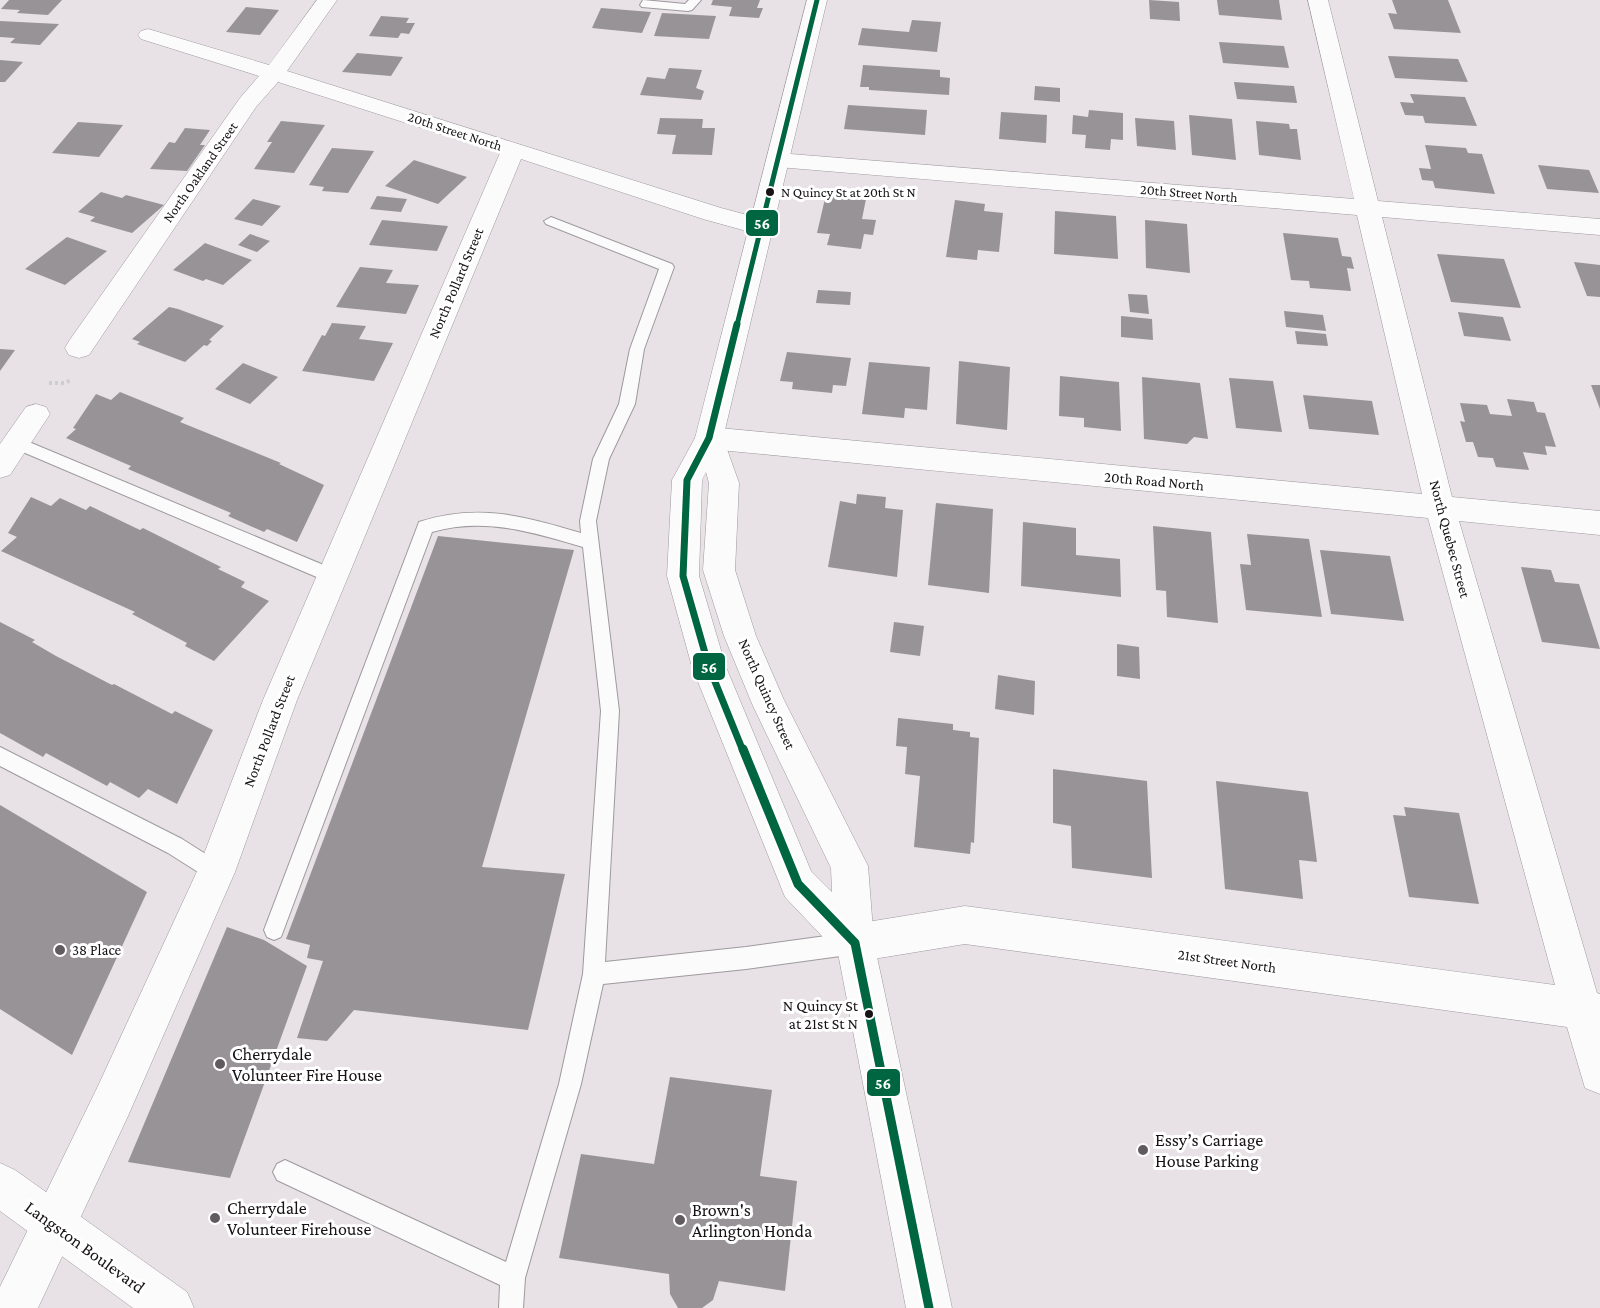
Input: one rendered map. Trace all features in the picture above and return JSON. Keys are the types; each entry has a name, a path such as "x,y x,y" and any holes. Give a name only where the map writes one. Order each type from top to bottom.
{"street":[{"name":"North Oakland Street","path":"79,348 248,103 287,58 327,0"},
{"path":"817,0 709,438 687,480 684,576 709,667 798,884 855,943"},
{"name":"North Quebec Street","path":"1318,0 1370,207 1440,508 1592,1012 1600,1073"},
{"name":"20th Street North","path":"148,35 712,214 761,227"},
{"name":"North Pollard Street","path":"14,1308 216,872 280,700 513,150"},
{"name":"20th Street North","path":"778,160 1600,227"},
{"path":"0,467 36,414"},
{"name":"20th Road North","path":"709,438 1600,523"},
{"name":"North Quincy Street","path":"709,438 724,483 719,570 740,636 770,706 849,866 855,943 929,1308"},
{"name":"21st Street North","path":"855,943 965,925 1592,1012"},
{"name":"Langston Boulevard","path":"0,1185 164,1306"}],"lane":[{"path":"649,0 646,5 688,8 695,0"},
{"path":"511,1308 513,1278 570,1083 594,974 610,711 588,522 601,459 627,404 637,349 667,267 551,221"},
{"path":"17,442 332,576"},
{"path":"274,930 425,527 450,518 505,518 591,543"},
{"path":"0,756 175,846 216,872"},
{"path":"594,974 746,958 855,943"},
{"path":"285,1172 513,1278"}],"path":[{"path":"41,384 64,383 73,378"}],"building":[{"path":"9,0 62,0 48,15 17,13 20,10 1,9"},
{"path":"713,0 760,0 757,8 763,8 759,18 729,16 732,7 711,5"},
{"path":"1149,0 1179,2 1180,21 1150,19"},
{"path":"1217,0 1279,0 1282,20 1219,15"},
{"path":"1392,0 1448,0 1461,33 1394,29 1388,13 1397,14"},
{"path":"246,7 279,10 260,35 226,32"},
{"path":"601,8 651,12 642,33 592,28"},
{"path":"662,13 716,16 709,39 654,36"},
{"path":"381,16 409,18 406,23 415,23 409,34 401,33 398,38 369,36"},
{"path":"912,20 941,22 937,52 858,45 862,28 909,32"},
{"path":"0,21 59,24 40,45 10,43 15,38 0,37"},
{"path":"1219,42 1284,46 1289,68 1223,63"},
{"path":"357,53 403,57 391,76 342,72"},
{"path":"1388,56 1458,59 1468,82 1395,78"},
{"path":"0,60 23,62 5,82 0,82"},
{"path":"863,65 940,70 940,77 950,78 949,95 869,90 869,87 860,87"},
{"path":"669,68 702,70 696,88 704,91 701,100 640,95 647,77 665,79"},
{"path":"1234,82 1294,86 1297,103 1237,99"},
{"path":"1035,86 1060,88 1060,102 1034,100"},
{"path":"1410,94 1465,97 1477,126 1425,123 1423,116 1405,115 1400,102 1414,103"},
{"path":"848,105 927,110 925,135 844,129"},
{"path":"1089,110 1123,113 1123,140 1111,139 1110,150 1085,148 1086,135 1072,134 1073,115 1088,117"},
{"path":"1001,112 1047,115 1046,143 999,139"},
{"path":"1189,115 1232,119 1236,160 1192,155"},
{"path":"660,118 703,119 702,128 715,128 712,155 672,154 676,135 657,134"},
{"path":"1135,118 1174,121 1176,150 1137,146"},
{"path":"281,121 325,125 294,173 254,169 272,142 267,142"},
{"path":"1256,121 1289,124 1290,129 1297,129 1301,160 1259,155"},
{"path":"78,122 123,125 99,157 52,153"},
{"path":"185,128 210,130 200,145 205,145 187,171 150,169 169,142 175,143"},
{"path":"1425,145 1466,148 1468,153 1482,154 1495,194 1435,188 1433,181 1422,180 1419,168 1431,169"},
{"path":"332,148 374,151 348,193 322,191 324,187 309,185"},
{"path":"414,160 467,177 438,204 385,186"},
{"path":"1538,165 1589,170 1599,193 1547,189"},
{"path":"827,190 867,194 862,219 876,220 873,235 864,234 861,249 827,245 830,234 817,233"},
{"path":"101,192 122,198 126,195 164,205 132,233 90,221 95,217 78,212"},
{"path":"377,196 407,199 401,212 370,209"},
{"path":"253,199 281,206 262,226 234,219"},
{"path":"955,200 985,204 984,211 1003,213 999,252 978,250 977,260 946,257"},
{"path":"1055,211 1116,216 1118,259 1054,254"},
{"path":"382,220 448,226 437,251 369,245"},
{"path":"1145,220 1187,224 1190,273 1146,268"},
{"path":"1283,233 1338,238 1342,256 1351,257 1354,269 1347,268 1351,291 1310,288 1309,281 1291,280"},
{"path":"250,234 270,241 257,252 238,245"},
{"path":"67,237 107,251 65,285 25,269"},
{"path":"205,243 252,260 223,285 206,279 203,281 173,270"},
{"path":"1437,254 1504,259 1521,308 1451,302"},
{"path":"1574,262 1600,265 1600,297 1587,296"},
{"path":"360,267 393,270 386,283 419,285 406,314 336,307"},
{"path":"818,290 851,292 850,305 816,303"},
{"path":"1128,294 1147,295 1149,314 1130,312"},
{"path":"169,307 224,326 209,340 212,341 207,346 204,345 185,362 137,344 140,342 132,339"},
{"path":"1284,311 1323,315 1326,331 1286,327"},
{"path":"1458,312 1503,317 1511,341 1464,336"},
{"path":"1121,316 1152,319 1153,340 1121,337"},
{"path":"332,323 366,326 359,339 393,343 374,381 302,371 322,335 325,336"},
{"path":"1295,331 1326,334 1328,346 1297,344"},
{"path":"0,349 15,350 0,371"},
{"path":"787,352 851,358 846,386 833,385 832,393 792,389 793,382 780,381"},
{"path":"959,361 1010,367 1007,430 956,424"},
{"path":"869,362 930,367 927,410 905,408 904,418 862,414"},
{"path":"243,363 278,377 250,404 215,389"},
{"path":"1060,376 1119,382 1121,431 1084,427 1084,418 1059,416"},
{"path":"1142,377 1200,383 1208,439 1194,437 1187,444 1144,439"},
{"path":"1229,378 1273,381 1282,432 1236,428"},
{"path":"1591,385 1600,385 1600,409"},
{"path":"120,392 184,418 180,422 281,463 279,464 324,485 297,542 267,529 264,532 228,516 231,513 128,469 131,466 66,438 76,429 73,428 96,394 111,400"},
{"path":"1303,395 1372,401 1379,435 1309,429"},
{"path":"1507,399 1534,402 1537,412 1545,413 1556,447 1545,446 1547,455 1523,452 1529,470 1496,467 1493,458 1478,457 1473,442 1466,442 1460,421 1465,422 1460,403 1487,405 1490,414 1512,416"},
{"path":"857,494 886,497 885,508 903,510 897,577 828,567 840,501 856,504"},
{"path":"31,497 51,506 60,498 86,510 90,506 140,530 143,528 221,567 218,569 245,582 241,587 269,601 214,661 185,646 187,643 132,614 135,612 1,551 17,537 8,533"},
{"path":"936,503 993,509 989,593 928,585"},
{"path":"1023,522 1076,528 1076,555 1120,559 1121,597 1021,586"},
{"path":"1153,526 1211,532 1218,623 1167,617 1166,591 1156,590"},
{"path":"1247,534 1309,539 1322,617 1246,610 1240,564 1251,565"},
{"path":"438,536 574,550 482,867 565,874 528,1030 354,1010 327,1041 297,1038 323,961 307,958 310,945 286,939"},
{"path":"1320,550 1390,556 1404,621 1331,614"},
{"path":"1521,567 1551,570 1555,582 1579,584 1600,649 1542,642"},
{"path":"0,622 35,640 32,642 56,656 112,685 172,714 175,711 213,730 177,804 148,789 139,798 110,782 107,786 46,753 43,757 0,733"},
{"path":"894,622 924,626 920,656 890,652"},
{"path":"1117,644 1139,647 1140,679 1117,676"},
{"path":"998,675 1035,681 1034,715 995,709"},
{"path":"898,718 953,724 953,730 970,732 970,737 979,738 974,843 971,842 970,854 914,847 920,776 905,774 907,747 896,746"},
{"path":"1053,769 1147,781 1152,878 1072,868 1071,826 1053,823"},
{"path":"1216,781 1308,792 1317,862 1299,860 1303,899 1225,889"},
{"name":"38 Place","path":"0,805 147,892 72,1055 0,1009"},
{"path":"1404,807 1459,813 1479,904 1409,897 1393,815 1406,816"},
{"name":"Cherrydale Volunteer Fire House","path":"227,927 264,940 307,966 230,1178 128,1162"},
{"name":"Brown's Arlington Honda","path":"670,1077 772,1090 760,1176 797,1181 785,1291 719,1281 713,1300 702,1308 678,1308 670,1294 669,1274 559,1258 581,1154 654,1164"}],"transit line":[{"name":"56","path":"817,0 709,438 687,480 683,576 709,667 798,884 855,943 929,1308"}],"place":[{"name":"N Quincy St at 20th St N","path":"770,192"},
{"name":"38 Place","path":"60,950"},
{"name":"N Quincy St at 21st St N","path":"869,1014"},
{"name":"Cherrydale Volunteer Fire House","path":"220,1064"},
{"name":"Essy’s Carriage House Parking","path":"1143,1150"},
{"name":"Cherrydale Volunteer Firehouse","path":"215,1218"},
{"name":"Brown's Arlington Honda","path":"680,1220"}]}
